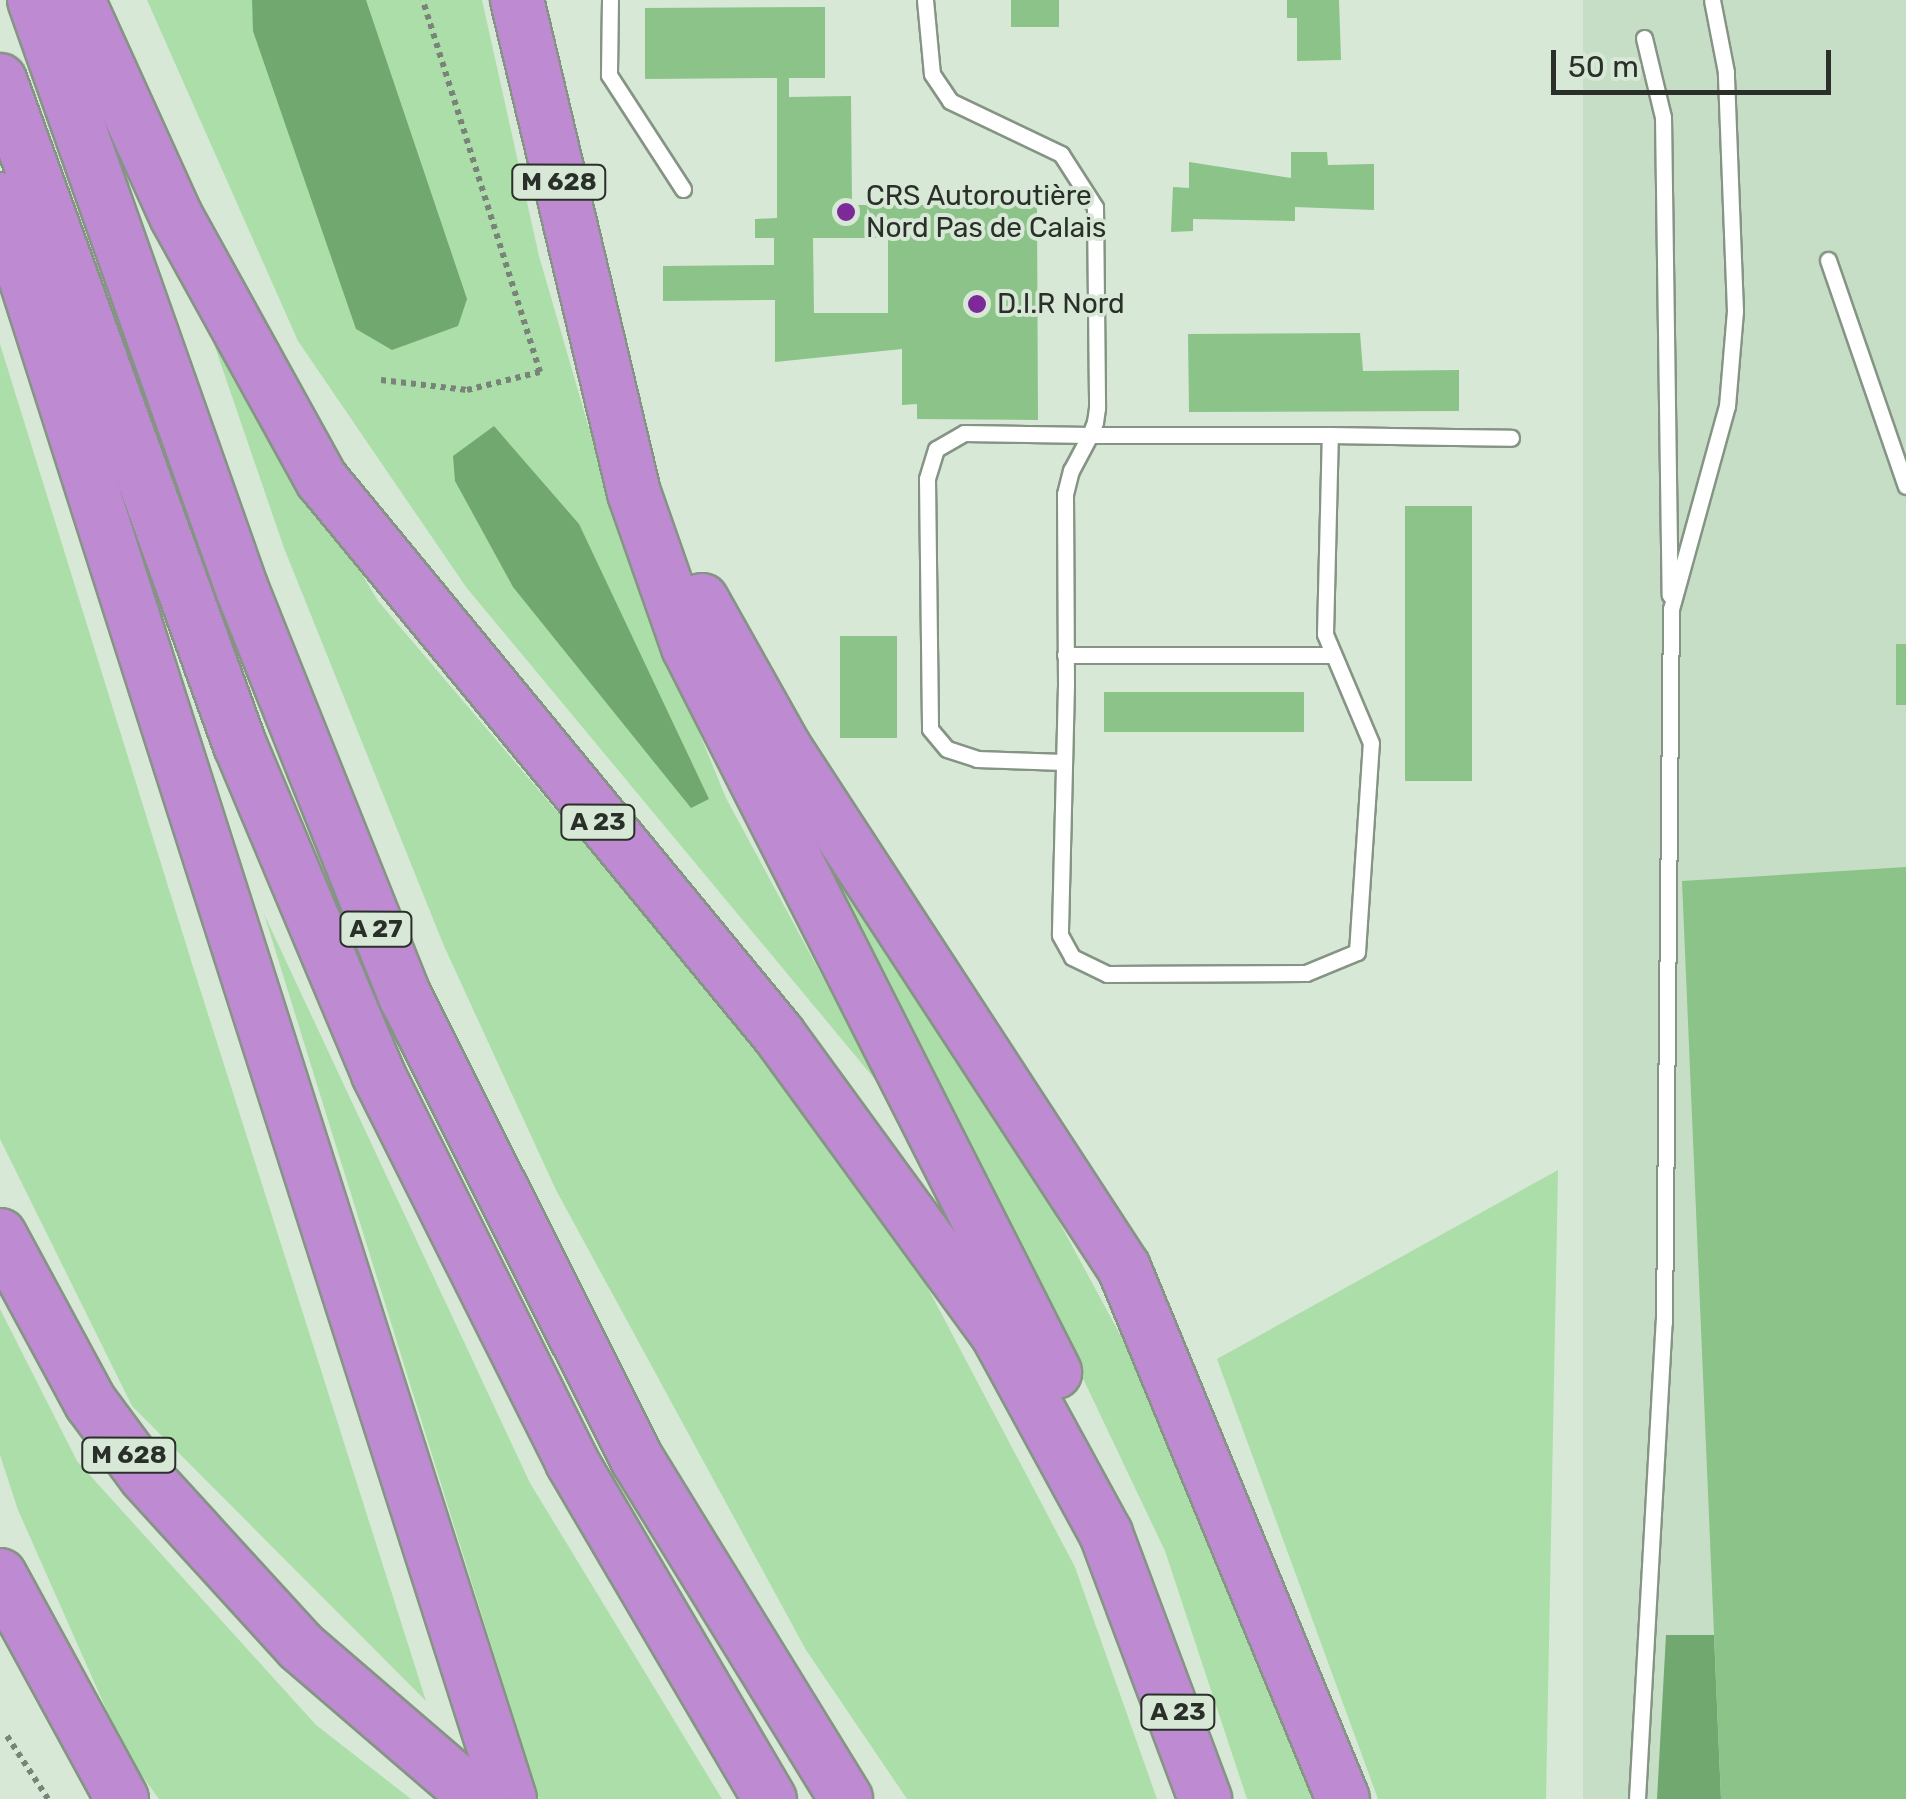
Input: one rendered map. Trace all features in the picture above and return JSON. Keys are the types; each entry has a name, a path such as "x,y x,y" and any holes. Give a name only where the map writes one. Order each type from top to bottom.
{"highway":[{"name":"A 27","path":"34,0 242,589 406,998 638,1460 846,1799"},
{"name":"A 23","path":"78,0 176,216 322,480 780,1035 932,1236 1040,1412 1147,1626 1205,1799"},
{"name":"M 628","path":"517,0 604,363"},
{"name":"A 27","path":"0,80 240,745 378,1074 563,1446 770,1799"},
{"path":"0,199 510,1799"},
{"path":"604,363 634,493 688,647 1074,1410 1147,1626"},
{"path":"604,363 654,499 727,648 1124,1268 1343,1799"},
{"name":"M 628","path":"0,1234 102,1418 210,1553 300,1646 478,1799"},
{"path":"0,1575 122,1799"}],"lane":[{"path":"610,0 608,76 683,189"},
{"path":"925,0 932,74 950,102 1060,154 1090,189 1090,434 1065,494 1066,654 1058,922 1084,966 1126,974 1342,965 1365,935 1371,743 1331,656 1330,435"},
{"path":"1671,609 1727,406 1735,311 1726,72 1712,0"},
{"path":"1637,1799 1664,1322 1671,609 1662,117 1644,38"},
{"path":"1828,260 1906,486"},
{"path":"1063,762 978,759 930,730 926,479 936,449 964,433 1511,438"},
{"path":"1066,654 1331,656"}],"path":[{"path":"381,380 467,390 540,372 423,0"},
{"path":"7,1736 48,1799"}],"shaded area":[{"path":"147,0 482,0 539,256 624,549 726,798 883,1089 466,587 298,341"},
{"path":"252,0 366,0 467,299 458,326 392,350 356,329 253,31"},
{"path":"1583,0 1906,0 1906,1799 1583,1799"},
{"path":"202,309 378,601 814,1114 911,1256 1075,1567 1157,1799 907,1799 806,1650 556,1190 444,946 284,548"},
{"path":"0,344 426,1701 132,1406 0,1139"},
{"path":"494,426 579,524 709,799 691,808 513,587 455,481 453,456"},
{"path":"804,823 1016,1142 1130,1353 1315,1799 1247,1799 1165,1551 973,1147"},
{"path":"264,914 530,1483 722,1799 539,1799"},
{"path":"1558,1170 1546,1799 1378,1799 1217,1359"},
{"path":"0,1309 77,1461 316,1725 411,1799 159,1799 126,1754 18,1510 0,1455"},
{"path":"1666,1635 1714,1635 1721,1799 1657,1799"}],"building":[{"path":"1011,0 1059,0 1059,27 1011,27"},
{"path":"1287,0 1339,0 1341,60 1297,61 1297,18 1287,18"},
{"path":"825,7 825,78 789,78 789,97 851,96 852,205 1037,205 1038,420 917,419 917,404 902,405 902,349 775,362 775,300 663,301 663,266 774,265 774,238 755,238 755,219 777,218 777,78 645,79 645,8","holes":["813,238 888,238 888,313 814,313"]},
{"path":"1291,152 1327,152 1328,165 1374,164 1374,210 1295,207 1295,221 1193,219 1193,231 1171,232 1173,187 1189,188 1189,162 1291,178"},
{"path":"1360,333 1363,371 1459,370 1459,411 1189,412 1188,334"},
{"path":"1405,506 1472,506 1472,781 1405,781"},
{"path":"840,636 897,636 897,738 840,738"},
{"path":"1896,644 1906,644 1906,705 1896,705"},
{"path":"1104,692 1304,692 1304,732 1104,732"},
{"path":"1906,867 1906,1799 1721,1799 1682,881"}],"place":[{"name":"CRS Autoroutière Nord Pas de Calais","path":"846,212"},
{"name":"D.I.R Nord","path":"977,304"}]}
